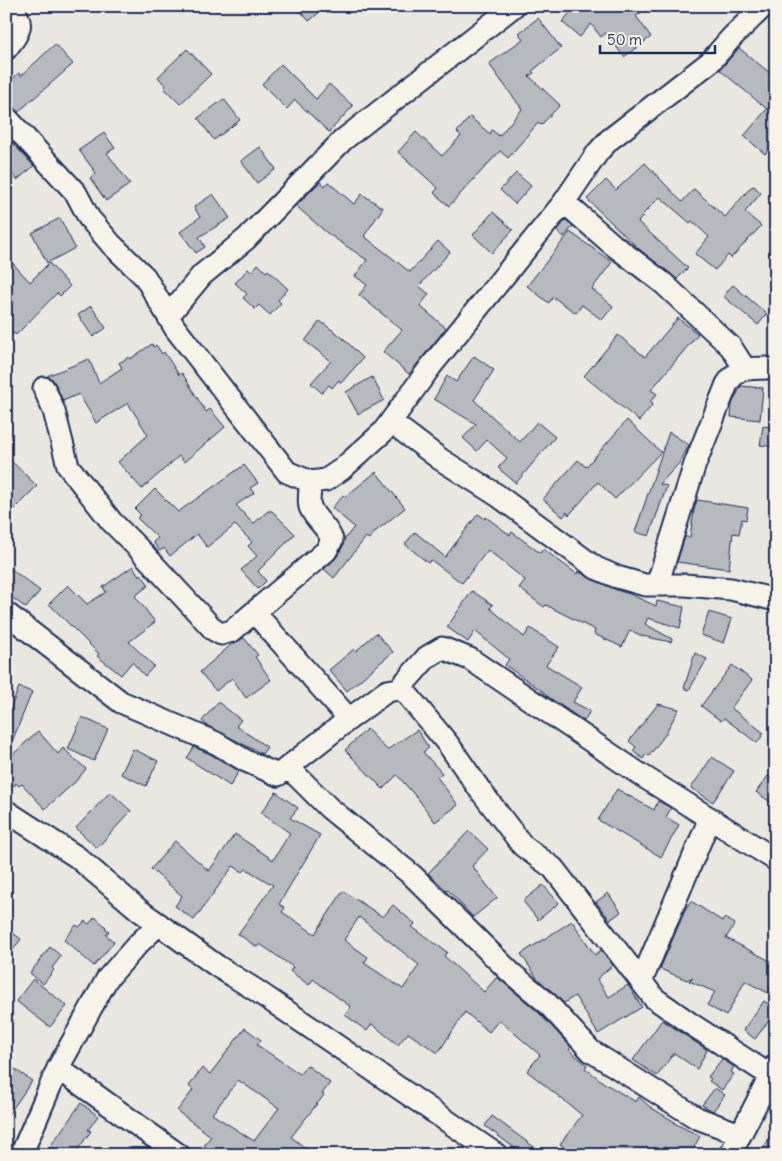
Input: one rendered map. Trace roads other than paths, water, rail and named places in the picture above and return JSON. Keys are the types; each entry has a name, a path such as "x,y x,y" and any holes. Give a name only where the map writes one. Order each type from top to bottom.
{"street":[{"path":"6,49 19,29 20,20 17,13 9,6"},
{"path":"168,316 202,275 246,239 343,140 514,6"},
{"path":"6,117 76,193 89,218 111,244 145,277 189,348 287,472 311,482 326,480 342,469 383,432 431,366 564,202 598,152 609,140 710,62 732,37 764,6"},
{"path":"564,202 612,244 664,283 731,347 745,369"},
{"path":"658,585 695,464 727,384 740,370 766,368"},
{"path":"44,388 54,411 68,466 111,521 214,630 221,634 227,633 254,612 326,551 332,540 330,532 309,505 311,482"},
{"path":"391,422 440,459 497,495 596,568 617,577 645,584 731,590 776,600"},
{"path":"254,612 349,719"},
{"path":"6,613 121,702 216,743 246,761 278,775 387,691 398,689 405,692 448,744 523,846 553,868 654,998 691,1024 773,1070 730,1155"},
{"path":"398,689 427,657 442,648 470,659 641,775 776,860"},
{"path":"288,767 329,808 413,876 510,972 547,1003 591,1051 697,1118 740,1134"},
{"path":"6,811 77,857 139,910 217,966 497,1155"},
{"path":"641,982 710,818"},
{"path":"21,1155 58,1068 107,979 138,944 159,924"},
{"path":"58,1068 179,1155"}]}
